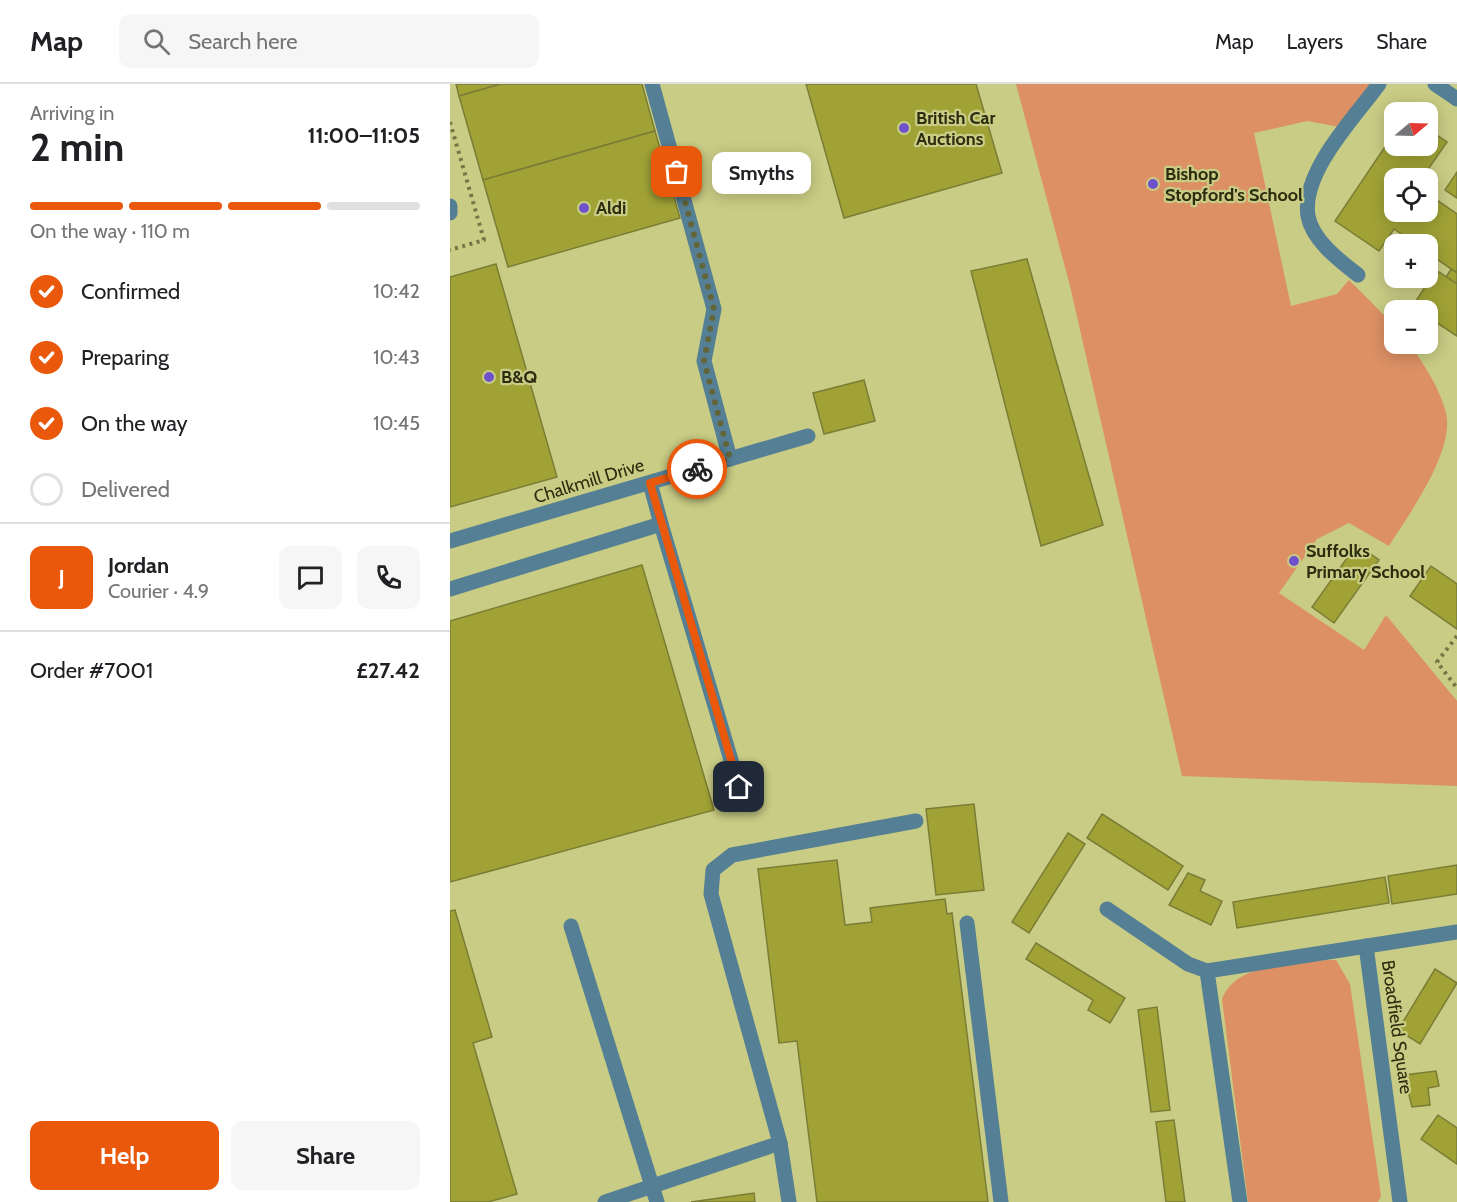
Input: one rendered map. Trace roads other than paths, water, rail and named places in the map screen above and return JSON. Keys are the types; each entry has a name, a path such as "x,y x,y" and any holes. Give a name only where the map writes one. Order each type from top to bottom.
{"street":[{"path":"652,84 714,309 704,361 730,459"},
{"path":"1358,275 1329,250 1312,225 1308,216 1310,194 1326,156 1379,84"},
{"path":"1435,84 1457,99"},
{"path":"450,206 450,213"},
{"name":"Chalkmill Drive","path":"450,541 808,436"},
{"path":"650,483 739,787"},
{"path":"450,589 661,524"},
{"path":"789,1202 780,1143 711,894 713,870 732,855 916,821"},
{"path":"1107,909 1188,964 1207,971 1240,1202"},
{"path":"967,923 1001,1202"},
{"path":"571,926 657,1202"},
{"path":"1366,946 1457,932"},
{"name":"Broadfield Square","path":"1207,971 1366,946 1400,1202"},
{"path":"605,1202 780,1143"}],"place":[{"name":"British Car Auctions","path":"904,128"},
{"name":"Smyths","path":"677,172"},
{"name":"Bishop Stopford's School","path":"1153,184"},
{"name":"Aldi","path":"584,208"},
{"name":"B&Q","path":"489,377"},
{"name":"Suffolks Primary School","path":"1294,561"}]}
